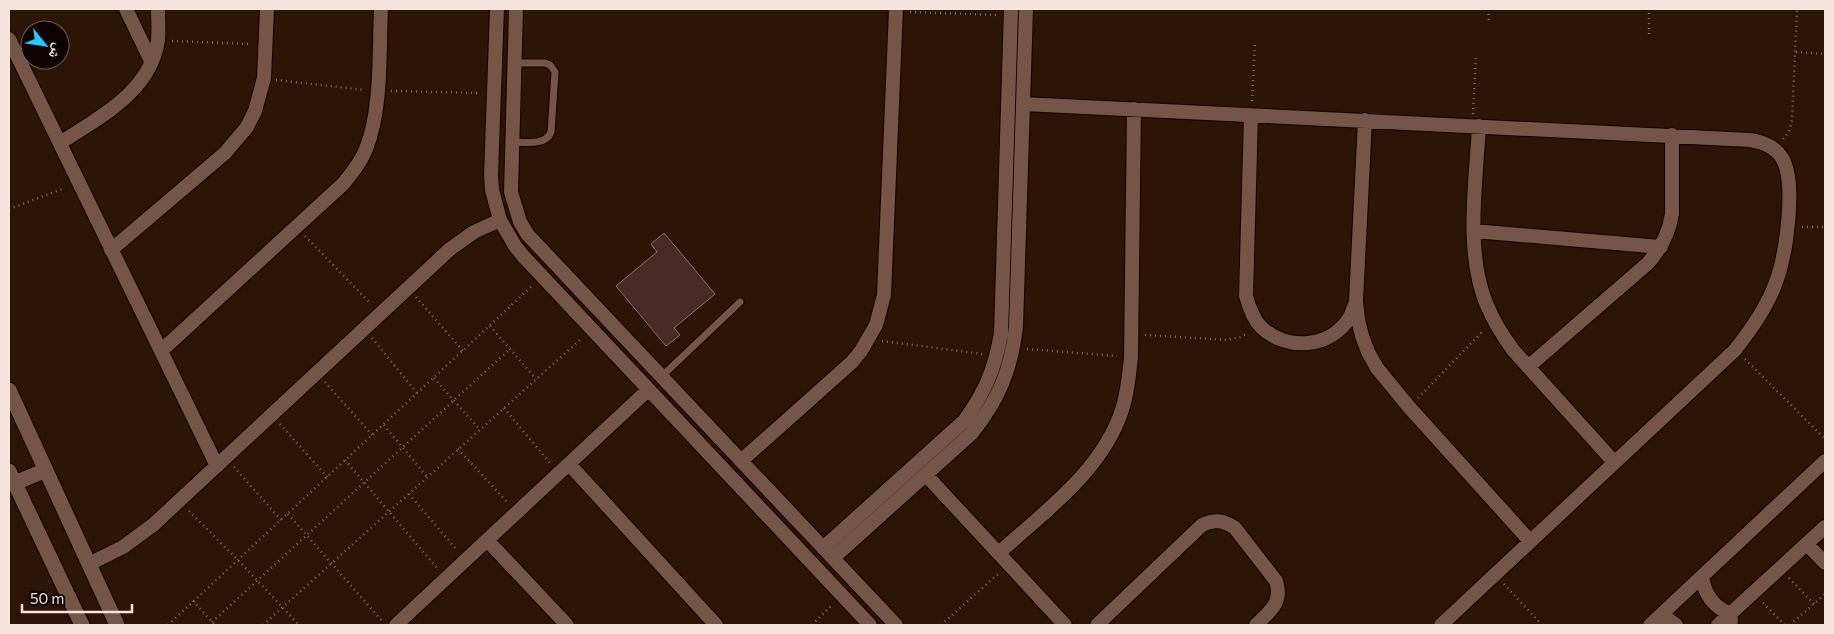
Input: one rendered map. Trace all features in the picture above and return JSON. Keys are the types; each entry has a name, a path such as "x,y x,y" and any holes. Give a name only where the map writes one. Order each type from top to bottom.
{"street":[{"path":"126,9 151,61"},
{"path":"60,143 123,100 135,89 151,61 158,40 158,9"},
{"path":"112,250 225,153 237,141 247,126 255,111 264,78 267,9"},
{"path":"161,352 343,184 356,168 366,150 376,111 381,9"},
{"path":"497,9 492,190 500,220 515,246 870,625"},
{"path":"516,9 511,192 517,214 528,235 896,625"},
{"path":"828,553 926,475 972,433 987,414 999,394 1008,371 1016,327 1026,9"},
{"path":"741,461 852,362 869,340 881,310 884,295 896,10"},
{"path":"828,553 964,421 990,380 1001,333 1011,12"},
{"path":"9,39 161,352 221,462"},
{"path":"1023,104 1750,140 1762,142 1781,156 1787,167 1789,179 1788,227 1784,254 1777,280 1766,305 1752,328 1735,350 1441,625"},
{"path":"998,554 1082,476 1099,456 1113,433 1123,409 1129,383 1131,334 1134,109"},
{"path":"1251,115 1246,296 1251,312 1260,326 1274,337 1290,343 1307,344 1324,339 1338,330 1350,317 1356,301"},
{"path":"1365,120 1356,301 1360,327 1368,352 1377,368 1409,407 1530,541"},
{"path":"1476,126 1474,255 1486,303 1494,320 1513,350 1614,462"},
{"path":"1528,367 1647,264 1661,247 1666,237 1672,214 1672,135"},
{"path":"89,564 122,547 138,536 179,501 461,240 500,220"},
{"path":"1474,231 1661,247"},
{"path":"9,390 117,625"},
{"path":"396,625 411,620 446,578 648,390"},
{"path":"1655,621 1825,461"},
{"path":"564,469 716,625"},
{"path":"46,470 12,477 82,625"},
{"path":"926,475 1065,625"},
{"path":"1098,625 1202,525 1210,521 1219,520 1235,528 1276,580 1278,588 1276,604 1256,625"},
{"path":"1718,625 1731,620 1753,593 1825,529"},
{"path":"488,540 568,625"},
{"path":"1807,544 1825,563"},
{"path":"1702,577 1708,596 1731,620"},
{"path":"1655,621 1669,620 1676,625"}],"lane":[{"path":"511,142 542,141 549,136 555,72 550,65 545,63 514,63"},
{"path":"661,377 740,302"}],"path":[{"path":"1488,9 1488,21"},
{"path":"1649,9 1649,34"},
{"path":"1772,148 1782,141 1789,132 1792,120 1796,52 1796,9"},
{"path":"896,10 1011,12"},
{"path":"158,40 265,45"},
{"path":"1251,115 1255,42"},
{"path":"1796,52 1825,54"},
{"path":"1476,55 1476,126"},
{"path":"264,78 377,91 494,94"},
{"path":"9,209 79,183"},
{"path":"296,226 380,314"},
{"path":"1788,227 1825,227"},
{"path":"168,625 542,277"},
{"path":"408,288 463,351"},
{"path":"1409,407 1494,320"},
{"path":"490,326 536,379"},
{"path":"1131,334 1228,340 1240,337 1260,326"},
{"path":"364,329 417,394"},
{"path":"263,625 591,329"},
{"path":"869,340 997,356"},
{"path":"1013,348 1130,357"},
{"path":"193,602 214,624 402,447 510,349"},
{"path":"1735,350 1825,439"},
{"path":"317,373 372,435"},
{"path":"434,378 480,430"},
{"path":"504,408 564,469"},
{"path":"272,414 327,477"},
{"path":"384,424 428,477"},
{"path":"458,449 516,513"},
{"path":"345,460 446,578"},
{"path":"221,462 281,520"},
{"path":"408,494 466,560"},
{"path":"179,501 299,625"},
{"path":"287,514 386,625"},
{"path":"941,625 1009,565"},
{"path":"1780,569 1814,604"},
{"path":"1495,575 1542,625"},
{"path":"1753,593 1785,625"},
{"path":"1790,625 1825,594"},
{"path":"812,625 842,595"}],"building":[{"path":"664,233 715,294 674,328 680,335 666,346 616,286 657,252 651,244"}]}
